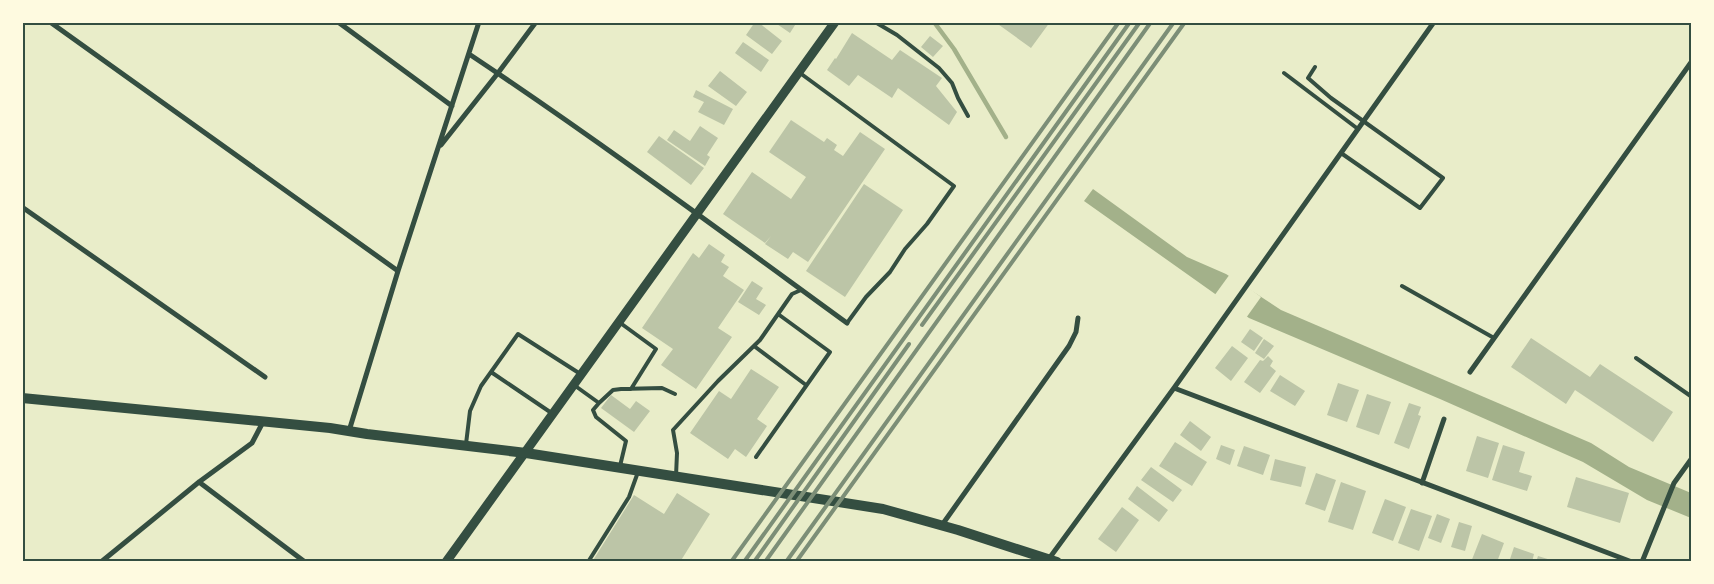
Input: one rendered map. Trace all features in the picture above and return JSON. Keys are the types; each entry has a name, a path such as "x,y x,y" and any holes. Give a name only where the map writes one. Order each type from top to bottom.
{"main road":[{"path":"22,398 349,431 676,476 883,509 942,525 1050,561"}],"street":[{"path":"50,22 398,271"},
{"path":"338,22 452,106"},
{"path":"349,431 398,271 479,22"},
{"path":"439,147 536,22"},
{"path":"1050,561 1434,22"},
{"path":"446,562 526,454 834,23"},
{"path":"469,54 697,214 847,323"},
{"path":"1470,372 1692,61"},
{"path":"22,207 265,377"},
{"path":"942,525 1069,346 1076,332 1078,318"},
{"path":"1174,388 1632,562"},
{"path":"1422,483 1444,419"},
{"path":"100,562 199,482 252,443 264,422"},
{"path":"1642,562 1674,483 1692,458"},
{"path":"199,482 305,562"}],"lane":[{"path":"875,22 897,35 939,68 952,83 968,116"},
{"path":"1315,67 1308,78 1331,98 1443,178 1420,208 1341,153"},
{"path":"799,72 954,186 927,224 905,249 890,272 866,297 847,323"},
{"path":"1284,73 1358,129"},
{"path":"1402,286 1494,338"},
{"path":"676,476 677,453 673,430 718,380 754,346 792,294 801,290"},
{"path":"756,457 830,352 778,314"},
{"path":"619,322 656,349 631,389"},
{"path":"465,446 470,411 481,386 518,334 582,375"},
{"path":"754,346 806,385"},
{"path":"1636,358 1692,397"},
{"path":"491,372 554,414"},
{"path":"574,385 599,402"},
{"path":"620,468 626,441 596,417 594,410 599,402 613,390 662,388 675,394"},
{"path":"588,562 629,497 638,470"}],"shaded area":[{"path":"1093,189 1187,257 1226,274 1281,310 1591,443 1629,467 1691,493 1691,518 1647,500 1583,462 1249,318 1084,201"}],"pier":[{"path":"1230,274 1261,297 1246,318 1214,296"}],"building":[{"path":"755,22 758,22 782,41 772,54 746,35"},
{"path":"774,22 797,22 790,33"},
{"path":"995,22 1050,22 1031,48"},
{"path":"852,33 892,60 900,50 942,78 936,86 957,112 949,125 898,88 892,98 858,75 849,86 827,70"},
{"path":"930,36 943,46 933,57 921,47"},
{"path":"743,42 769,60 761,72 735,53"},
{"path":"720,71 747,92 736,106 708,86"},
{"path":"696,90 733,109 724,125 698,112 704,102 693,97"},
{"path":"791,120 824,142 827,138 837,145 834,150 843,156 860,132 885,149 808,262 793,252 788,259 765,244 771,236 765,243 723,214 752,172 791,199 806,177 769,152"},
{"path":"700,126 718,138 707,155 710,157 705,166 667,140 674,130 690,141"},
{"path":"659,136 704,168 691,185 647,152"},
{"path":"864,184 903,210 845,297 806,271"},
{"path":"709,244 725,255 721,262 729,267 723,276 744,290 718,328 732,337 696,389 661,365 673,349 642,328 693,253 699,258"},
{"path":"752,281 763,288 756,299 766,305 759,315 738,302"},
{"path":"1250,329 1263,338 1254,351 1241,342"},
{"path":"1531,338 1590,377 1600,364 1673,412 1653,442 1575,390 1566,404 1511,367"},
{"path":"1264,339 1274,346 1264,359 1255,353"},
{"path":"1232,346 1248,358 1231,381 1215,368"},
{"path":"1268,356 1273,361 1270,366 1276,371 1260,393 1244,382 1260,360 1263,361"},
{"path":"751,369 779,387 757,419 767,426 746,457 735,449 728,459 690,433 719,391 731,399"},
{"path":"1280,375 1305,391 1295,406 1270,391"},
{"path":"1338,383 1359,390 1347,422 1327,415"},
{"path":"1367,394 1391,402 1379,435 1356,427"},
{"path":"611,395 630,409 636,401 650,411 634,432 601,408"},
{"path":"1409,403 1421,407 1418,415 1421,416 1409,449 1394,443"},
{"path":"1190,421 1211,437 1201,451 1180,435"},
{"path":"1477,436 1499,443 1488,478 1466,471"},
{"path":"1175,442 1207,462 1192,486 1159,466"},
{"path":"1221,445 1235,450 1230,465 1216,459"},
{"path":"1503,445 1525,452 1519,472 1532,476 1527,491 1492,480"},
{"path":"1244,446 1270,455 1263,475 1237,466"},
{"path":"1275,459 1306,467 1301,487 1270,480"},
{"path":"1151,467 1182,490 1173,502 1141,480"},
{"path":"1316,473 1336,480 1325,511 1305,504"},
{"path":"1576,477 1629,493 1620,523 1567,507"},
{"path":"1341,482 1366,491 1353,530 1328,522"},
{"path":"1137,486 1168,510 1159,522 1128,499"},
{"path":"677,493 710,514 680,562 592,562 634,495 664,514"},
{"path":"1385,499 1406,507 1393,541 1372,533"},
{"path":"1122,507 1139,520 1116,552 1098,539"},
{"path":"1411,509 1432,516 1419,551 1398,543"},
{"path":"1437,514 1450,519 1441,543 1428,538"},
{"path":"1459,522 1472,526 1465,551 1451,547"},
{"path":"1482,534 1504,543 1497,562 1471,562"},
{"path":"1514,547 1534,554 1532,562 1509,562"},
{"path":"1538,556 1554,561 1554,562 1536,562"}],"waterway":[{"path":"934,22 954,49 1006,137"}],"railway":[{"path":"731,562 1119,22"},
{"path":"744,562 1130,22"},
{"path":"922,325 1140,22"},
{"path":"765,562 1151,22"},
{"path":"786,562 1174,22"},
{"path":"796,562 1185,22"},
{"path":"754,562 909,344"}]}
